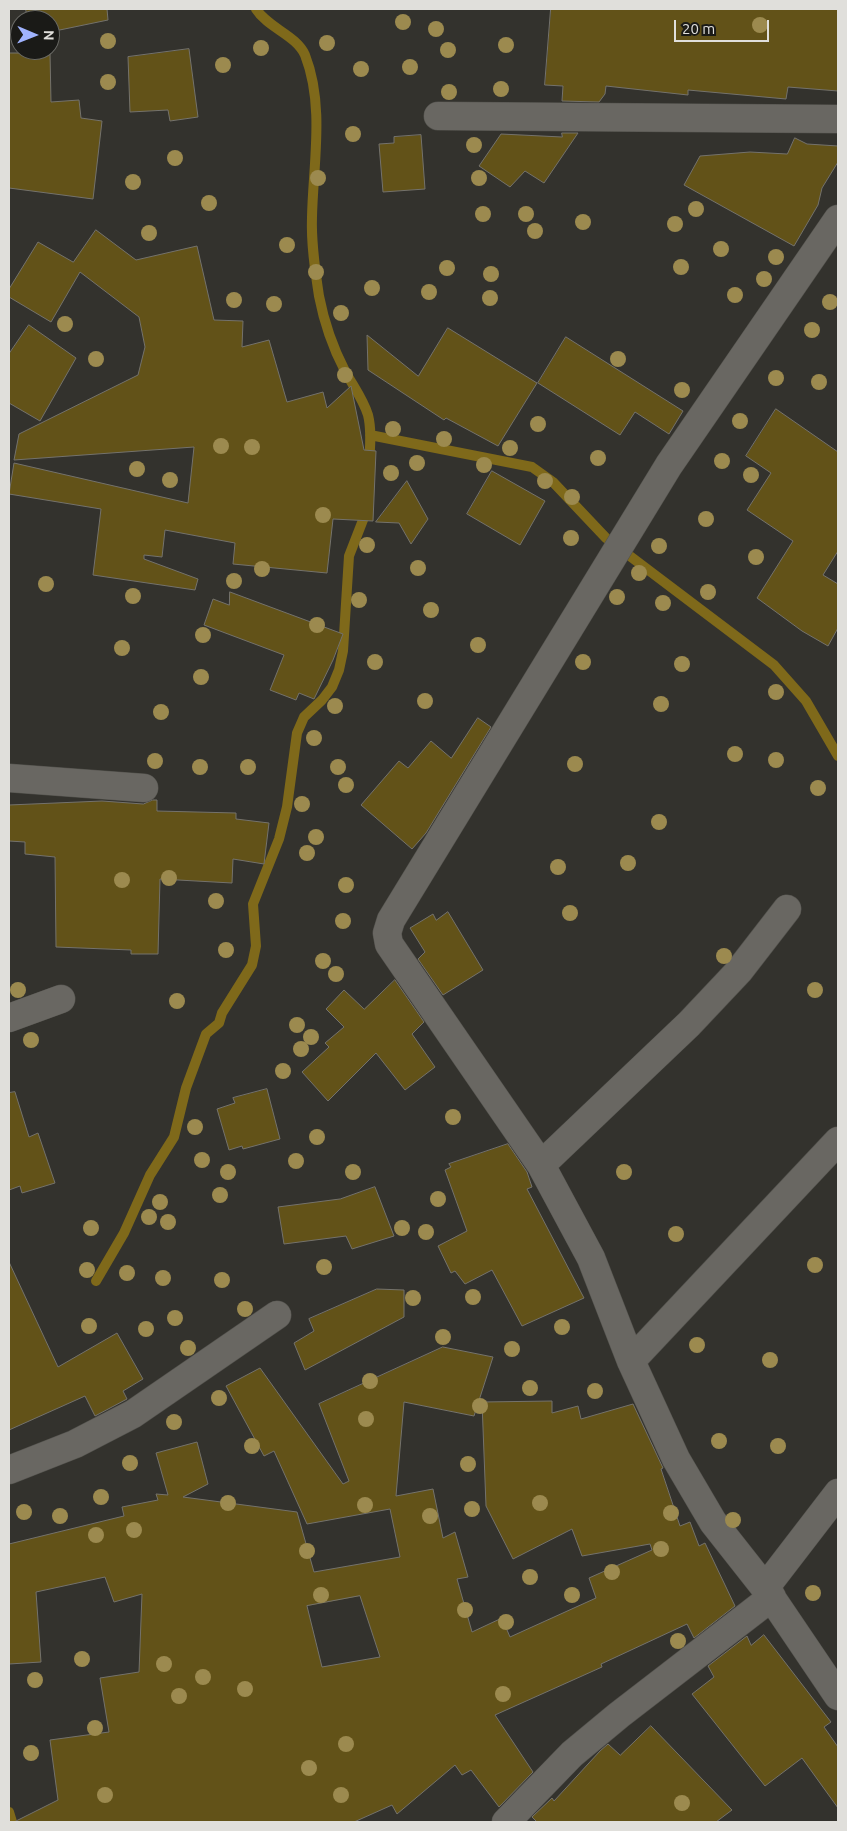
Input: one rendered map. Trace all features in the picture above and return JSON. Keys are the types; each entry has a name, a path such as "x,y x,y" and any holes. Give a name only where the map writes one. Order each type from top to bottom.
{"street":[{"path":"438,116 838,119"},
{"path":"838,219 669,465 391,920 388,933 389,944 541,1164 591,1258 631,1361 676,1459 713,1522 769,1593 838,1696"},
{"path":"9,778 144,788"},
{"path":"541,1164 689,1024 739,970 787,909"},
{"path":"9,1018 61,999"},
{"path":"631,1361 838,1141"},
{"path":"9,1470 75,1444 133,1414 278,1315"},
{"path":"506,1822 572,1754 769,1593 838,1493"}],"building":[{"path":"107,9 108,20 60,30 60,10 26,10"},
{"path":"551,9 838,9 838,91 788,87 786,99 688,90 688,95 606,86 605,94 599,102 562,101 563,86 545,85"},
{"path":"189,49 198,117 170,121 168,110 130,112 128,57"},
{"path":"10,53 10,60 50,60 51,102 79,100 81,118 102,121 93,199 9,188"},
{"path":"562,133 578,133 544,183 525,171 510,187 479,166 501,134 562,137"},
{"path":"421,135 425,189 383,192 379,144 394,143 394,137"},
{"path":"795,138 807,144 838,146 838,162 822,188 818,205 794,246 684,185 700,156 750,152 787,154"},
{"path":"96,230 136,260 197,246 214,320 243,321 242,347 269,340 287,402 323,392 327,408 351,386 364,450 376,451 373,521 333,519 327,573 233,564 235,543 165,530 162,557 144,555 144,559 198,579 195,590 93,575 101,509 9,494 14,463 188,503 194,447 14,460 19,434 138,375 145,347 139,317 80,272 51,322 9,297 9,289 38,242 73,262"},
{"path":"29,325 76,358 40,421 9,403 9,354"},
{"path":"448,328 537,383 498,446 446,418 444,420 368,370 367,335 418,376"},
{"path":"566,337 683,411 669,434 635,412 620,435 538,383"},
{"path":"776,409 838,452 838,551 823,575 838,584 838,628 828,646 802,631 757,598 793,541 747,510 771,473 746,456"},
{"path":"492,471 545,501 520,545 467,514"},
{"path":"407,481 428,519 411,544 399,523 376,522"},
{"path":"230,592 343,634 314,699 299,693 296,700 270,690 284,655 204,625 213,599 229,605"},
{"path":"478,718 491,727 426,833 412,849 361,805 399,761 408,768 431,741 451,758"},
{"path":"157,800 157,811 236,813 236,819 269,823 264,864 233,859 232,883 160,879 158,954 131,954 131,950 56,947 55,857 25,854 25,842 9,841 9,805 102,801 143,804"},
{"path":"448,912 483,970 443,995 418,959 425,952 410,928 433,914 436,920"},
{"path":"395,980 424,1022 412,1034 435,1067 405,1090 376,1053 328,1101 302,1072 329,1047 325,1043 344,1027 326,1009 344,990 364,1009"},
{"path":"267,1089 280,1139 243,1149 242,1146 229,1150 217,1109 235,1103 233,1098"},
{"path":"15,1092 29,1137 38,1133 55,1183 22,1193 20,1186 9,1190 9,1093"},
{"path":"508,1144 527,1172 532,1187 527,1189 584,1298 522,1326 492,1270 465,1284 455,1271 451,1273 438,1246 467,1231 445,1170 451,1167 449,1164"},
{"path":"375,1187 394,1236 352,1249 346,1236 284,1244 278,1207 340,1199"},
{"path":"9,1262 58,1367 117,1333 143,1379 123,1391 127,1399 95,1416 85,1396 9,1430"},
{"path":"377,1289 404,1290 404,1317 305,1370 294,1343 314,1331 309,1319"},
{"path":"443,1347 493,1357 474,1416 404,1402 396,1496 433,1489 443,1538 455,1532 468,1577 457,1579 472,1632 502,1618 510,1637 596,1598 589,1578 652,1550 650,1544 582,1556 572,1529 513,1559 486,1506 482,1402 552,1401 552,1413 578,1406 581,1419 633,1404 663,1468 661,1469 680,1526 690,1522 699,1546 705,1543 735,1606 694,1638 687,1624 601,1664 602,1667 495,1715 533,1772 499,1807 471,1770 462,1775 455,1765 397,1814 392,1805 354,1822 14,1822 58,1800 50,1740 109,1732 100,1678 139,1672 142,1594 114,1602 105,1577 36,1592 41,1662 9,1664 9,1544 124,1516 122,1507 158,1500 156,1494 168,1495 156,1453 197,1442 208,1484 183,1497 297,1512 314,1572 400,1557 390,1509 307,1524 274,1451 264,1456 226,1386 260,1368 343,1484 349,1481 319,1404","holes":["360,1596 380,1657 322,1667 307,1606"]},
{"path":"764,1635 831,1722 824,1727 838,1747 838,1808 802,1758 765,1786 692,1694 714,1677 708,1666 747,1636 751,1645"},
{"path":"651,1726 732,1810 716,1822 535,1822 532,1817 552,1798 554,1801 608,1744 620,1755"}],"waterway":[{"path":"256,9 261,16 301,48 311,74 316,115 312,227 319,296 333,344 368,415 370,433 369,464"},
{"path":"370,435 532,467 553,482 606,538 774,665 806,701 838,756"},
{"path":"96,1281 124,1233 150,1175 174,1137 186,1088 206,1034 219,1023 222,1013 252,965 256,946 253,904 279,839 287,807 297,733 304,717 322,700 332,687 339,670 343,651 349,556 363,520 364,508"},
{"path":"9,1812 12,1822"}]}
